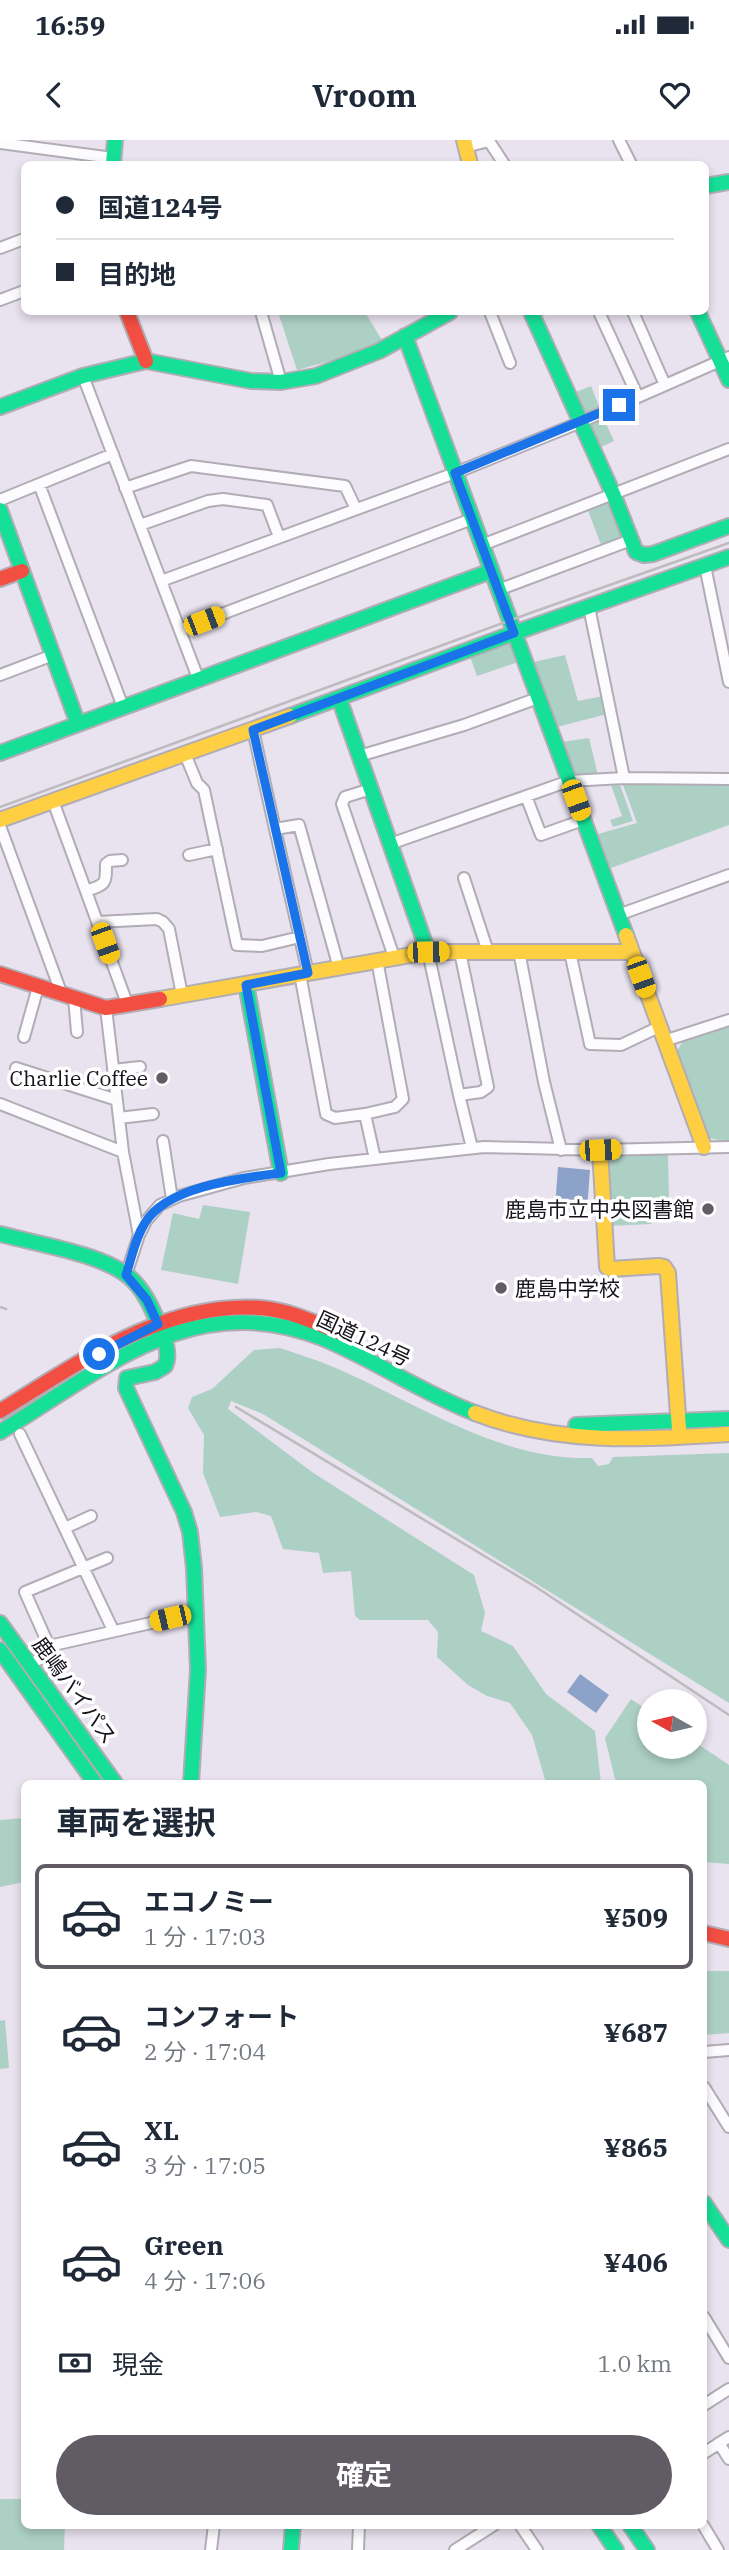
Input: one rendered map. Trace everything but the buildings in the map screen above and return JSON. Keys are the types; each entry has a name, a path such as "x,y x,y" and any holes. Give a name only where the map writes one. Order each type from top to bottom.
{"main road":[{"path":"113,161 115,140"},
{"path":"465,144 469,161"},
{"path":"709,185 729,182"},
{"path":"128,315 146,361"},
{"path":"0,407 83,376 146,361 251,381 281,382 316,376 379,351 444,315"},
{"path":"532,315 614,496 636,552 653,554 729,526"},
{"path":"700,315 724,358 729,380"},
{"path":"405,336 704,1147"},
{"path":"0,510 78,724"},
{"path":"0,820 514,633 729,558"},
{"path":"0,579 22,570"},
{"path":"0,753 491,571"},
{"path":"339,698 428,952"},
{"path":"0,974 106,1008 428,952 631,952"},
{"path":"246,985 281,1173"},
{"path":"600,1150 607,1266 611,1269 658,1266 664,1267 668,1273 679,1430"},
{"path":"0,1234 106,1264 126,1275 147,1300 160,1330 167,1351 166,1365 163,1369 149,1374 139,1372 127,1378 126,1388 184,1512 190,1532 198,1670 191,1780"},
{"name":"国道124号","path":"0,1411 117,1343 160,1330 242,1321 289,1327 351,1351 471,1412 510,1425 570,1437 612,1440 729,1419"},
{"name":"国道124号","path":"0,1433 160,1330"},
{"name":"国道124号","path":"679,1430 729,1433"},
{"name":"鹿嶋バイパス","path":"0,1623 113,1780"},
{"name":"鹿嶋バイパス","path":"0,1650 94,1780"},
{"path":"707,1933 729,1939"},
{"path":"707,2207 729,2240"},
{"path":"291,2550 293,2529"},
{"path":"601,2529 614,2550"},
{"path":"624,2529 637,2550"},
{"path":"633,2529 647,2550"}],"street":[{"path":"619,140 630,161"},
{"path":"465,144 489,141 502,161"},
{"path":"0,143 113,161"},
{"path":"0,247 21,240"},
{"path":"0,300 21,292"},
{"path":"262,315 281,382"},
{"path":"491,315 510,363"},
{"path":"600,315 638,397"},
{"path":"634,315 665,385"},
{"path":"161,580 455,473 581,422 724,358"},
{"path":"83,376 198,678"},
{"path":"482,545 614,496 729,449"},
{"path":"0,499 113,454"},
{"path":"125,488 191,466 345,486 356,509"},
{"path":"39,484 123,707"},
{"path":"140,525 208,501 223,499 267,505 279,537"},
{"path":"180,630 472,519"},
{"path":"498,590 631,540"},
{"path":"705,566 729,682"},
{"path":"589,607 624,778"},
{"path":"0,675 53,655"},
{"path":"359,756 464,725 538,698"},
{"path":"253,730 300,937 326,1115 335,1118 396,1107 402,1099 377,960"},
{"path":"185,754 197,783 204,790 237,945 261,946 300,937"},
{"path":"390,844 569,781 624,778 729,779"},
{"path":"371,789 345,797 342,804 394,957"},
{"path":"526,796 541,835 583,820"},
{"path":"53,801 128,1006"},
{"path":"275,829 299,825 340,968"},
{"path":"0,826 68,997 77,1032"},
{"path":"189,855 217,849"},
{"path":"86,891 103,885 106,881 106,863 122,860"},
{"path":"618,915 729,875"},
{"path":"464,878 488,951"},
{"path":"97,922 158,919 163,922 169,929 182,995"},
{"path":"519,951 544,1082 561,1150"},
{"path":"428,952 472,1149"},
{"path":"459,1096 481,1092 488,1087 460,952"},
{"path":"570,952 590,1044 621,1045 729,1020"},
{"path":"24,1037 38,987"},
{"path":"106,1008 123,1152 139,1235"},
{"path":"113,1070 140,1067"},
{"path":"16,1068 117,1100"},
{"path":"0,1104 123,1152"},
{"path":"119,1118 153,1114"},
{"path":"365,1114 375,1159"},
{"path":"163,1141 172,1199"},
{"path":"126,1275 139,1235 156,1210 172,1199 244,1178 375,1159 472,1149 729,1147"},
{"path":"20,1434 112,1628"},
{"path":"65,1528 91,1516"},
{"path":"30,1664 51,1651 25,1592 107,1558"},
{"path":"48,1646 195,1613"},
{"path":"707,2052 729,2050"},
{"path":"707,2092 729,2127"},
{"path":"707,2322 729,2358"},
{"path":"707,2403 729,2389"},
{"path":"707,2451 724,2440 729,2459"},
{"path":"211,2550 214,2529"},
{"path":"358,2550 359,2529"},
{"path":"455,2550 488,2529"},
{"path":"523,2529 537,2550"},
{"path":"705,2529 718,2550"}],"green space":[{"path":"279,315 367,315 383,342 345,357 297,370"},
{"path":"591,386 601,411 582,420 571,394"},
{"path":"602,415 614,441 595,450 583,423"},
{"path":"613,497 630,540 603,550 587,508"},
{"path":"509,639 521,661 477,676 469,654"},
{"path":"565,655 578,701 603,696 607,714 557,727 534,662"},
{"path":"589,738 598,775 573,778 562,742"},
{"path":"729,784 729,825 611,868 598,834 637,823 623,785"},
{"path":"611,785 620,785 633,821 613,827 610,820 622,816"},
{"path":"729,1024 729,1142 709,1138 690,1094 677,1051 683,1041"},
{"path":"668,1154 669,1198 663,1212 655,1216 651,1224 607,1226 603,1157"},
{"path":"203,1205 250,1212 238,1284 161,1270 173,1213 199,1219"},
{"path":"280,1348 331,1366 458,1426 523,1450 592,1458 598,1466 609,1464 613,1457 729,1453 729,1703 263,1414 231,1401 228,1409 312,1472 474,1575 485,1613 481,1631 513,1646 546,1694 595,1731 601,1780 545,1780 532,1735 510,1703 487,1696 468,1685 437,1657 438,1632 428,1620 360,1620 355,1616 351,1571 323,1573 319,1553 283,1549 271,1516 256,1512 220,1517 203,1473 204,1435 188,1408 192,1397 212,1389 254,1350"},
{"path":"631,1699 637,1703 637,1759 707,1759 707,1750 729,1765 729,1864 707,1862 707,1780 615,1780 605,1738"},
{"path":"21,1818 21,1883 0,1887 0,1820"},
{"path":"707,1971 729,1971 729,2033 707,2035"},
{"path":"5,2020 9,2068 0,2069 0,2021"},
{"path":"0,2499 21,2499 21,2529 65,2529 64,2550 0,2550"}],"water":[{"path":"558,1167 590,1170 587,1210 555,1207"},
{"path":"580,1674 609,1695 596,1713 567,1692"}],"railway":[{"path":"0,807 729,543"},
{"path":"0,1307 6,1309"},
{"path":"236,1407 536,1587 729,1715"}],"traffic: fast":[{"path":"113,161 115,140"},
{"path":"709,185 729,182"},
{"path":"0,407 83,376 146,361 251,381 281,382 316,376 379,351 445,315"},
{"path":"532,315 614,496 636,552 653,554 729,526"},
{"path":"699,315 729,380"},
{"path":"405,336 626,935"},
{"path":"0,510 78,724"},
{"path":"290,716 729,557"},
{"path":"0,753 491,571"},
{"path":"339,698 428,952"},
{"path":"246,984 281,1173"},
{"path":"0,1234 67,1250 116,1268 143,1292 163,1335 167,1351 165,1366 155,1372 127,1378 126,1388 184,1512 190,1532 198,1670 191,1780"},
{"path":"0,1432 114,1361 152,1342 191,1329 232,1322 275,1325 322,1338 475,1413"},
{"path":"576,1425 729,1419"},
{"path":"0,1623 113,1780"},
{"path":"0,1650 93,1780"},
{"path":"707,2207 729,2240"},
{"path":"291,2550 293,2529"},
{"path":"602,2529 616,2550"},
{"path":"633,2529 647,2550"}],"traffic: slow":[{"path":"464,140 469,161"},
{"path":"0,820 290,716"},
{"path":"626,935 704,1147"},
{"path":"160,999 428,952 631,952"},
{"path":"600,1150 607,1267 658,1266 664,1267 668,1273 679,1429"},
{"path":"475,1413 537,1431 600,1438 729,1434"}],"traffic: jam":[{"path":"128,315 146,361"},
{"path":"0,579 22,571"},
{"path":"0,974 106,1008 160,999"},
{"path":"0,1411 91,1355 156,1325 190,1314 225,1308 271,1309 301,1317 338,1332"},
{"path":"707,1934 729,1939"}],"place":[{"name":"Charlie Coffee","path":"162,1078"},
{"name":"鹿島市立中央図書館","path":"708,1209"},
{"name":"鹿島中学校","path":"501,1288"}],"route":[{"path":"99,1354 158,1324 147,1300 126,1275 139,1235 146,1221 160,1205 213,1186 281,1173 246,985 308,973 253,730 514,633 455,473 619,405"}]}
